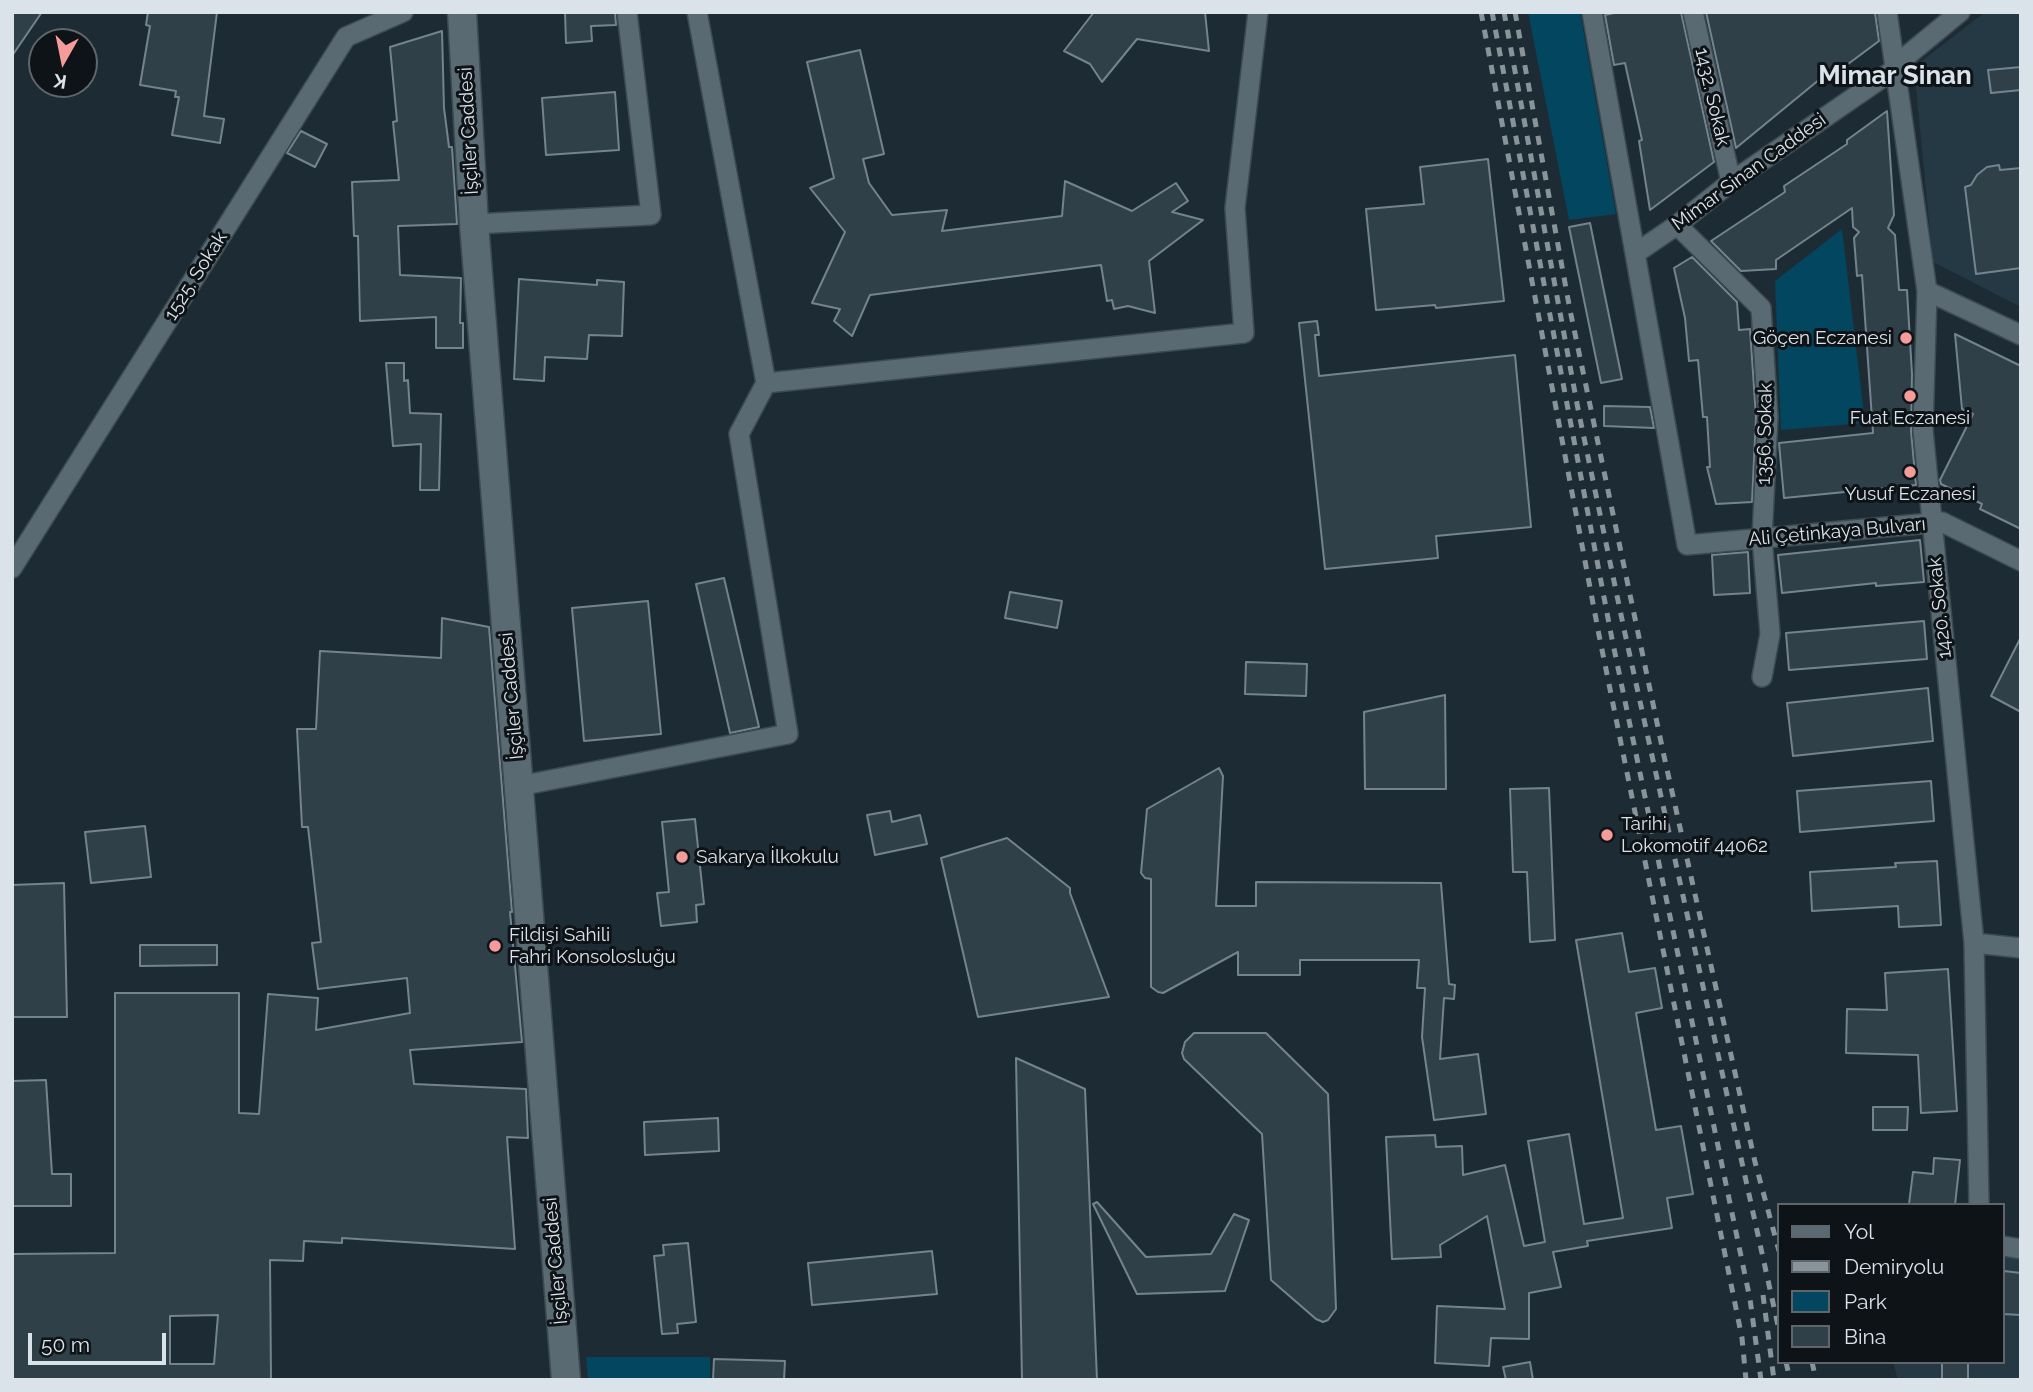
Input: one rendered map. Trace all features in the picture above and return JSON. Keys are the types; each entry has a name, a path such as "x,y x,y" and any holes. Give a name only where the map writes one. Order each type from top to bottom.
{"street":[{"name":"1525. Sokak","path":"12,568 346,37 403,12"},
{"name":"İşçiler Caddesi","path":"462,12 474,224 566,1380"},
{"path":"474,224 651,215 627,12"},
{"path":"519,786 788,734 739,434 766,383 697,12"},
{"path":"766,383 1244,333 1235,208 1258,12"},
{"path":"1592,12 1636,253"},
{"name":"1432. Sokak","path":"1693,12 1731,182"},
{"name":"1420. Sokak","path":"1887,12 1927,291 1923,430 1974,943 1979,1203"},
{"name":"Mimar Sinan Caddesi","path":"1636,253 1677,225 1731,182 1895,69 1960,12"},
{"name":"1356. Sokak","path":"1677,225 1761,307 1768,417 1762,538 1770,634 1762,677"},
{"name":"Ali Çetinkaya Bulvarı","path":"1636,253 1687,545 1942,522 2021,561"},
{"path":"1927,291 2021,335"},
{"path":"1974,943 2021,948"}],"shaded area":[{"path":"1985,12 2021,12 2021,307 1933,262 1914,67"},
{"path":"2005,1253 2021,1257 2021,1380 1898,1380 1894,1364 2005,1364"}],"green space":[{"path":"1528,12 1580,12 1616,214 1569,220"},
{"path":"1842,229 1865,423 1781,430 1775,281"},
{"path":"586,1357 710,1357 710,1380 588,1380"}],"building":[{"path":"12,12 42,12 31,28 28,28 28,33 12,56"},
{"path":"148,12 217,12 204,116 224,119 220,143 172,135 179,97 175,97 176,91 140,85 150,26 146,25"},
{"path":"565,12 615,12 616,25 591,26 592,41 566,43"},
{"path":"1094,12 1205,12 1209,51 1137,39 1102,82 1090,64 1064,51"},
{"path":"1619,12 1681,12 1714,162 1650,210 1639,141 1642,140 1625,63 1614,65 1605,15"},
{"path":"1706,12 1875,12 1879,41 1840,70 1820,82 1820,79 1736,148"},
{"path":"442,31 444,108 449,147 452,147 457,224 398,226 400,275 461,278 460,323 463,323 463,348 436,348 436,317 360,321 358,236 354,236 352,182 399,180 390,47"},
{"path":"860,50 884,154 863,159 869,183 892,215 947,210 942,231 1062,216 1065,181 1132,211 1176,183 1188,201 1172,212 1203,220 1149,261 1155,313 1128,306 1114,309 1112,300 1107,301 1101,265 870,295 852,336 834,321 840,309 812,303 845,232 810,188 834,178 807,62"},
{"path":"2021,67 2021,90 1991,93 1988,70"},
{"path":"615,92 619,150 546,155 542,98"},
{"path":"1887,111 1894,215 1888,228 1895,235 1899,290 1907,290 1912,374 1911,431 1916,485 1784,498 1779,443 1873,433 1862,275 1857,276 1854,238 1859,232 1853,227 1852,208 1776,260 1776,269 1741,271 1711,241 1785,192 1784,186 1847,144 1847,140"},
{"path":"301,131 327,144 315,167 287,153"},
{"path":"1488,159 1504,301 1436,308 1435,305 1376,310 1366,209 1424,204 1420,167"},
{"path":"1999,165 2000,170 2021,168 2021,268 1976,274 1965,187 1971,185 1977,175 1987,167"},
{"path":"1590,223 1622,379 1601,383 1569,227"},
{"path":"1692,257 1737,302 1739,330 1750,329 1756,417 1752,502 1716,504 1707,467 1710,467 1707,417 1703,417 1698,360 1689,361 1685,318 1674,268"},
{"path":"519,279 597,285 597,280 624,282 622,336 589,335 587,359 545,357 544,381 514,379"},
{"path":"1317,321 1319,335 1315,335 1319,376 1515,355 1531,527 1436,536 1438,558 1325,569 1299,323"},
{"path":"1955,334 2021,366 2021,529 1980,509 1982,504 1941,484 1940,480 1973,414 1962,409"},
{"path":"386,363 404,363 404,381 408,380 410,413 441,414 439,490 420,490 421,444 393,446"},
{"path":"1604,406 1650,407 1654,428 1604,426"},
{"path":"1920,540 1924,582 1876,586 1876,583 1782,593 1778,555"},
{"path":"1748,552 1750,593 1714,595 1712,555"},
{"path":"724,578 759,727 730,733 696,584"},
{"path":"1010,592 1062,601 1057,628 1005,618"},
{"path":"648,601 661,734 584,741 572,608"},
{"path":"442,618 489,627 522,1042 410,1050 414,1084 526,1089 528,1138 507,1137 515,1249 342,1238 342,1243 304,1241 303,1261 270,1260 271,1380 13,1380 12,1254 115,1253 115,993 239,993 239,1113 259,1114 268,994 318,998 316,1030 410,1013 407,978 318,989 312,943 321,942 308,827 302,827 297,729 316,729 320,651 441,658","holes":["218,1315 214,1364 170,1364 170,1316"]},
{"path":"1924,621 1927,659 1789,670 1786,633"},
{"path":"2021,637 2021,712 1991,696"},
{"path":"1246,662 1307,664 1306,696 1245,694"},
{"path":"1928,688 1933,741 1793,756 1787,703"},
{"path":"1445,695 1446,789 1365,789 1364,712"},
{"path":"1219,768 1223,776 1216,906 1256,906 1256,882 1441,883 1449,984 1455,985 1454,999 1444,998 1440,1059 1478,1054 1486,1114 1434,1120 1422,1037 1425,988 1417,988 1419,960 1300,960 1300,975 1238,975 1238,952 1163,993 1151,987 1151,879 1145,878 1141,873 1147,809"},
{"path":"1931,781 1934,821 1800,832 1797,791"},
{"path":"1549,788 1555,940 1530,942 1527,872 1513,872 1510,789"},
{"path":"890,811 892,822 920,815 927,844 875,855 867,815"},
{"name":"Sakarya İlkokulu","path":"695,819 704,904 696,905 697,922 661,926 657,893 669,892 662,822"},
{"path":"145,826 151,877 91,883 85,832"},
{"path":"1007,838 1070,888 1109,997 978,1017 941,858"},
{"path":"1937,861 1941,925 1899,927 1898,906 1812,911 1810,872 1896,867 1895,863"},
{"path":"64,883 67,1017 12,1017 12,885"},
{"path":"1622,933 1629,972 1655,968 1662,1008 1636,1013 1656,1130 1681,1126 1693,1194 1667,1198 1672,1228 1587,1241 1588,1246 1553,1252 1561,1287 1529,1293 1529,1339 1491,1338 1489,1366 1435,1363 1437,1306 1505,1309 1487,1216 1440,1245 1441,1257 1392,1259 1386,1137 1435,1135 1436,1147 1462,1146 1463,1175 1505,1165 1524,1246 1545,1242 1528,1141 1569,1134 1584,1224 1623,1218 1576,940"},
{"path":"140,945 217,945 217,965 140,966"},
{"path":"1948,969 1957,1111 1921,1113 1918,1055 1846,1053 1847,1009 1887,1010 1885,973"},
{"path":"1194,1033 1266,1033 1328,1094 1336,1309 1328,1320 1323,1322 1316,1319 1271,1280 1262,1134 1184,1059 1182,1053 1185,1042"},
{"path":"1016,1058 1085,1089 1097,1380 1022,1380"},
{"path":"46,1080 52,1174 71,1174 71,1206 12,1206 12,1081"},
{"path":"1873,1107 1908,1107 1907,1130 1873,1130"},
{"path":"718,1118 719,1151 645,1155 644,1122"},
{"path":"1934,1158 1960,1160 1955,1203 1909,1203 1913,1172 1933,1174"},
{"path":"1097,1202 1146,1257 1211,1254 1234,1214 1249,1220 1225,1291 1137,1294 1093,1204"},
{"path":"688,1243 696,1322 677,1324 678,1333 662,1334 654,1256 664,1255 663,1245"},
{"path":"932,1251 937,1294 812,1305 808,1263"},
{"path":"2005,1271 2021,1273 2021,1315 2005,1314"},
{"path":"714,1359 785,1361 784,1380 713,1380"},
{"path":"1530,1362 1533,1380 1506,1380 1503,1367"},
{"path":"1942,1364 1968,1364 1968,1380 1942,1379"}],"railway":[{"path":"1481,12 1599,635 1742,1338 1746,1380"},
{"path":"1492,12 1612,639 1750,1299 1761,1380"},
{"path":"1504,12 1578,409 1778,1325"},
{"path":"1515,12 1570,310 1664,756 1755,1162 1778,1247"},
{"path":"1763,1295 1774,1380"},
{"path":"1786,1364 1790,1380"},
{"path":"1812,1364 1816,1380"}],"place":[{"name":"Göçen Eczanesi","path":"1906,338"},
{"name":"Fuat Eczanesi","path":"1910,396"},
{"name":"Yusuf Eczanesi","path":"1910,472"},
{"name":"Tarihi Lokomotif 44062","path":"1607,835"},
{"name":"Sakarya İlkokulu","path":"682,857"},
{"name":"Fildişi Sahili Fahri Konsolosluğu","path":"495,946"}],"district":[{"name":"Mimar Sinan","path":"1895,76"}]}
